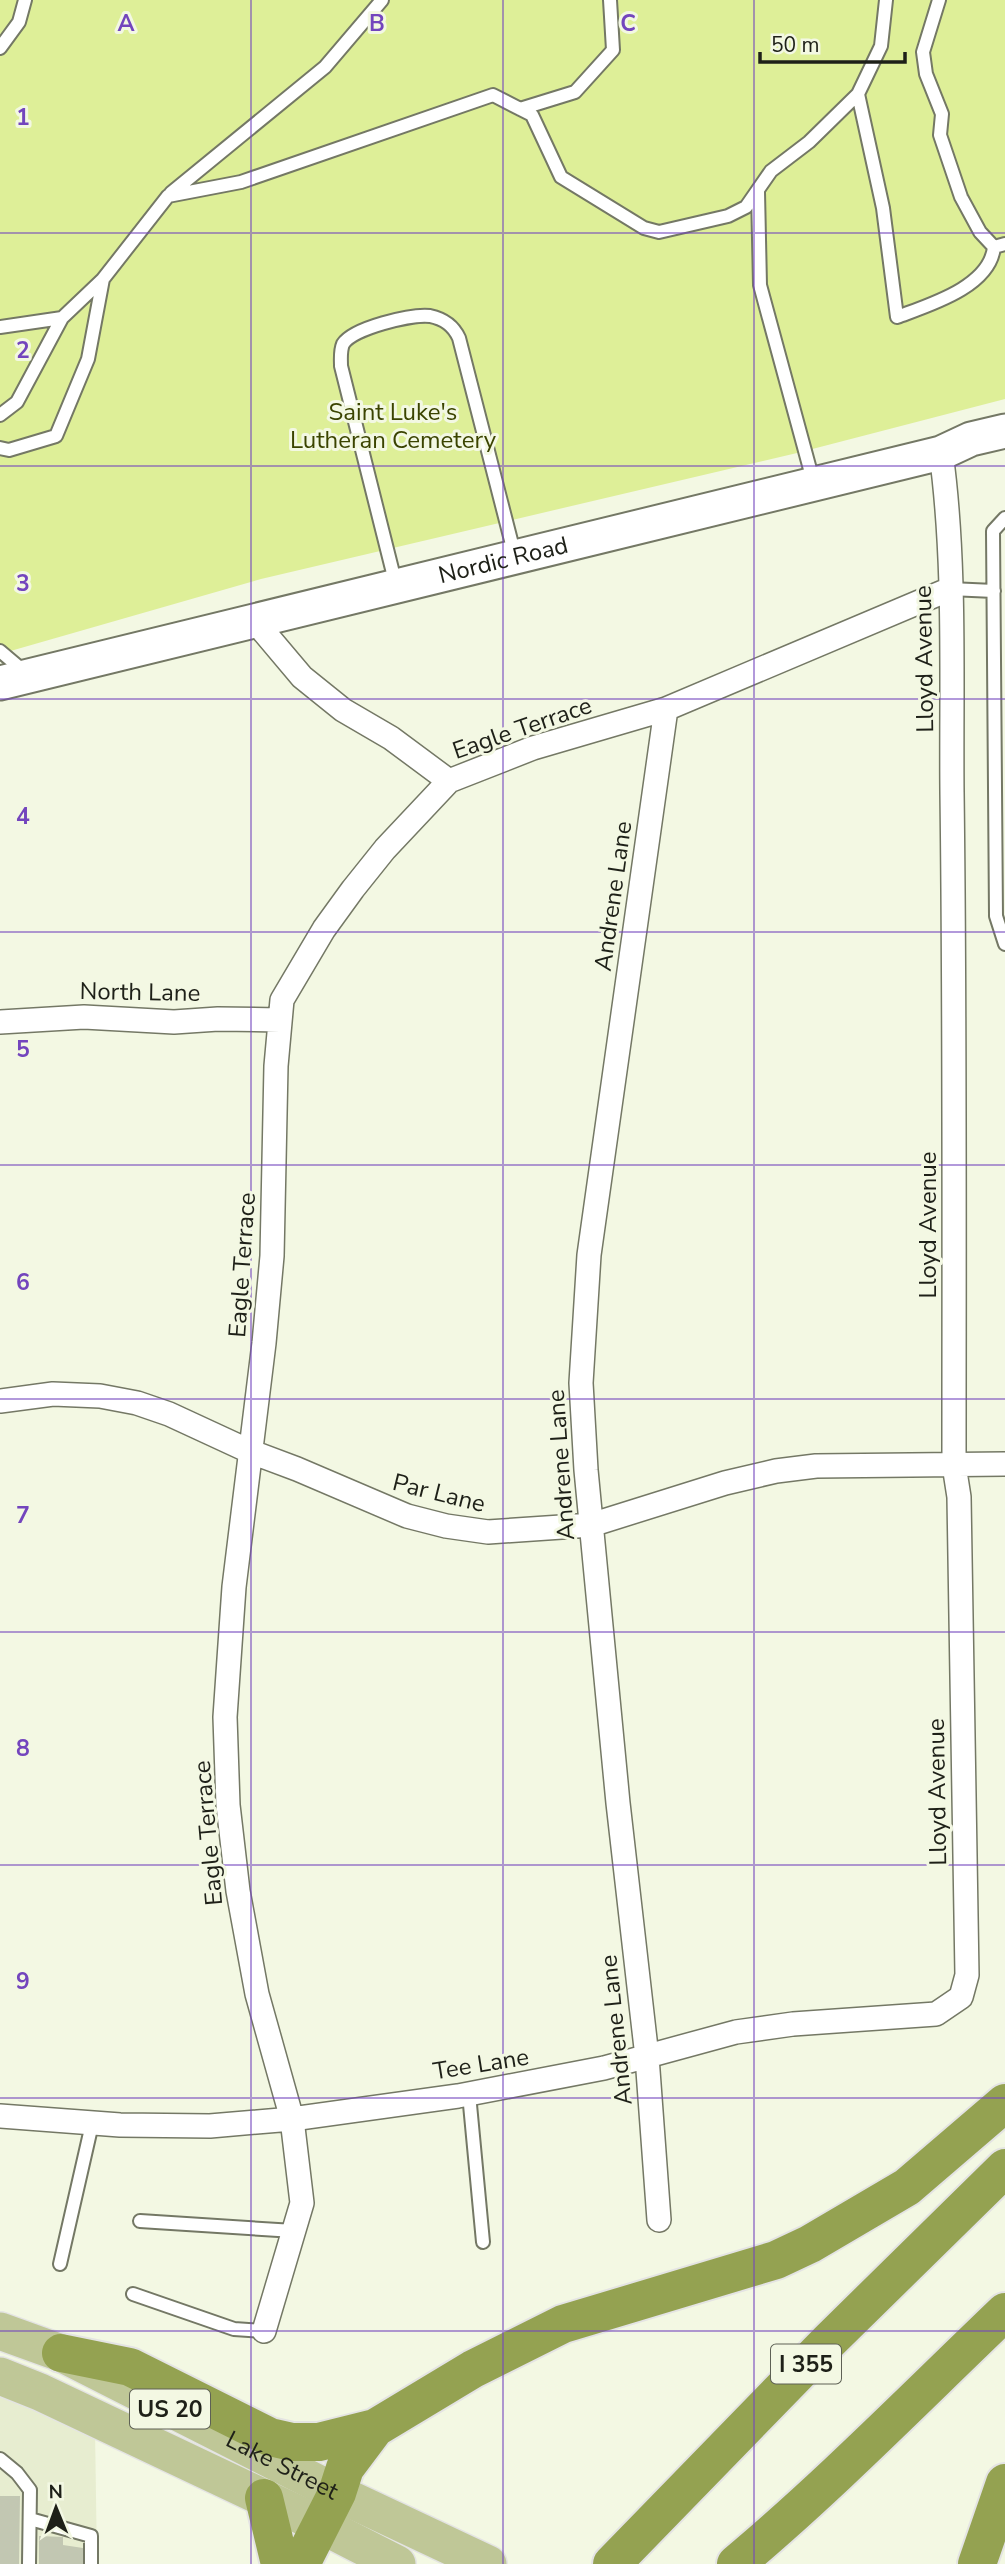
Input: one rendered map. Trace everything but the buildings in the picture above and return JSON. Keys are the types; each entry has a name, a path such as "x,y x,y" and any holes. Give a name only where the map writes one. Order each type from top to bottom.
{"highway":[{"path":"61,2353 130,2367 270,2437 292,2442 319,2442 375,2428 473,2369 563,2324 776,2260 810,2244 907,2187 1005,2103"},
{"name":"I 355","path":"612,2564 829,2341 1005,2168"},
{"path":"736,2564 774,2532 1005,2312"},
{"path":"301,2564 329,2509 345,2468 375,2428"},
{"path":"977,2564 1005,2483"},
{"path":"264,2498 280,2564"},
{"path":"752,2564 774,2532"}],"main road":[{"name":"Lake Street","path":"0,2331 61,2353 329,2509 397,2564"},
{"name":"Lake Street","path":"0,2376 40,2392 264,2498 329,2509 488,2564"}],"street":[{"name":"Nordic Road","path":"14,679 942,453 971,439 1005,431"},
{"name":"Lloyd Avenue","path":"942,453 950,589 954,939 954,1465 959,1497 967,1975 961,1997"},
{"name":"Eagle Terrace","path":"264,2331 302,2203 292,2119 249,1958 237,1892 228,1805 225,1717 228,1648 272,1256 276,1066 282,1000 324,929 385,849 449,780 533,748 666,709 950,589"},
{"path":"253,619 302,677 343,710 391,738 449,780"},
{"name":"Andrene Lane","path":"659,2220 647,2057 591,1525 581,1383 589,1255 666,709"},
{"name":"North Lane","path":"0,1022 83,1017 174,1022 218,1019 281,1020"},
{"name":"Par Lane","path":"0,1401 53,1394 100,1396 137,1404 169,1414 249,1451 407,1516 446,1526 488,1532 591,1525 725,1483 776,1471 816,1466 1005,1464"},
{"name":"Tee Lane","path":"0,2116 92,2124 210,2126 292,2119 469,2094 604,2068 736,2032 793,2024 936,2014 961,1997"}],"lane":[{"path":"0,48 19,22 25,0"},
{"path":"0,415 17,402 62,317 103,279 168,196 325,67 382,0"},
{"path":"520,109 575,92 613,50 610,0"},
{"path":"168,196 241,182 493,95 532,115 561,177 644,228 659,232 728,216 746,207 771,171 809,142 858,94 881,46 886,0"},
{"path":"858,94 883,208 897,317 968,287 993,259 1000,246 980,232 961,197 940,135 942,114 926,74 923,52 939,0"},
{"path":"758,192 760,285 814,484"},
{"path":"0,448 9,450 56,436 88,359 103,279"},
{"path":"0,327 62,317"},
{"path":"396,585 341,366 341,353 344,343 362,330 411,317 431,317 449,323 459,338 515,556"},
{"path":"1005,519 993,531 996,916 1005,944"},
{"path":"950,589 994,591"},
{"path":"0,651 14,679"},
{"path":"469,2094 483,2242"},
{"path":"60,2264 92,2124"},
{"path":"140,2221 294,2231"},
{"path":"133,2294 234,2329 264,2331"},
{"path":"0,2459 18,2473 30,2490 29,2564"},
{"path":"30,2519 91,2536 91,2564"}],"shaded area":[{"path":"0,2388 95,2429 97,2564 0,2564"}],"green space":[{"name":"Saint Luke's Lutheran Cemetery","path":"0,0 1005,0 1005,399 797,453 261,579 0,654"}]}
